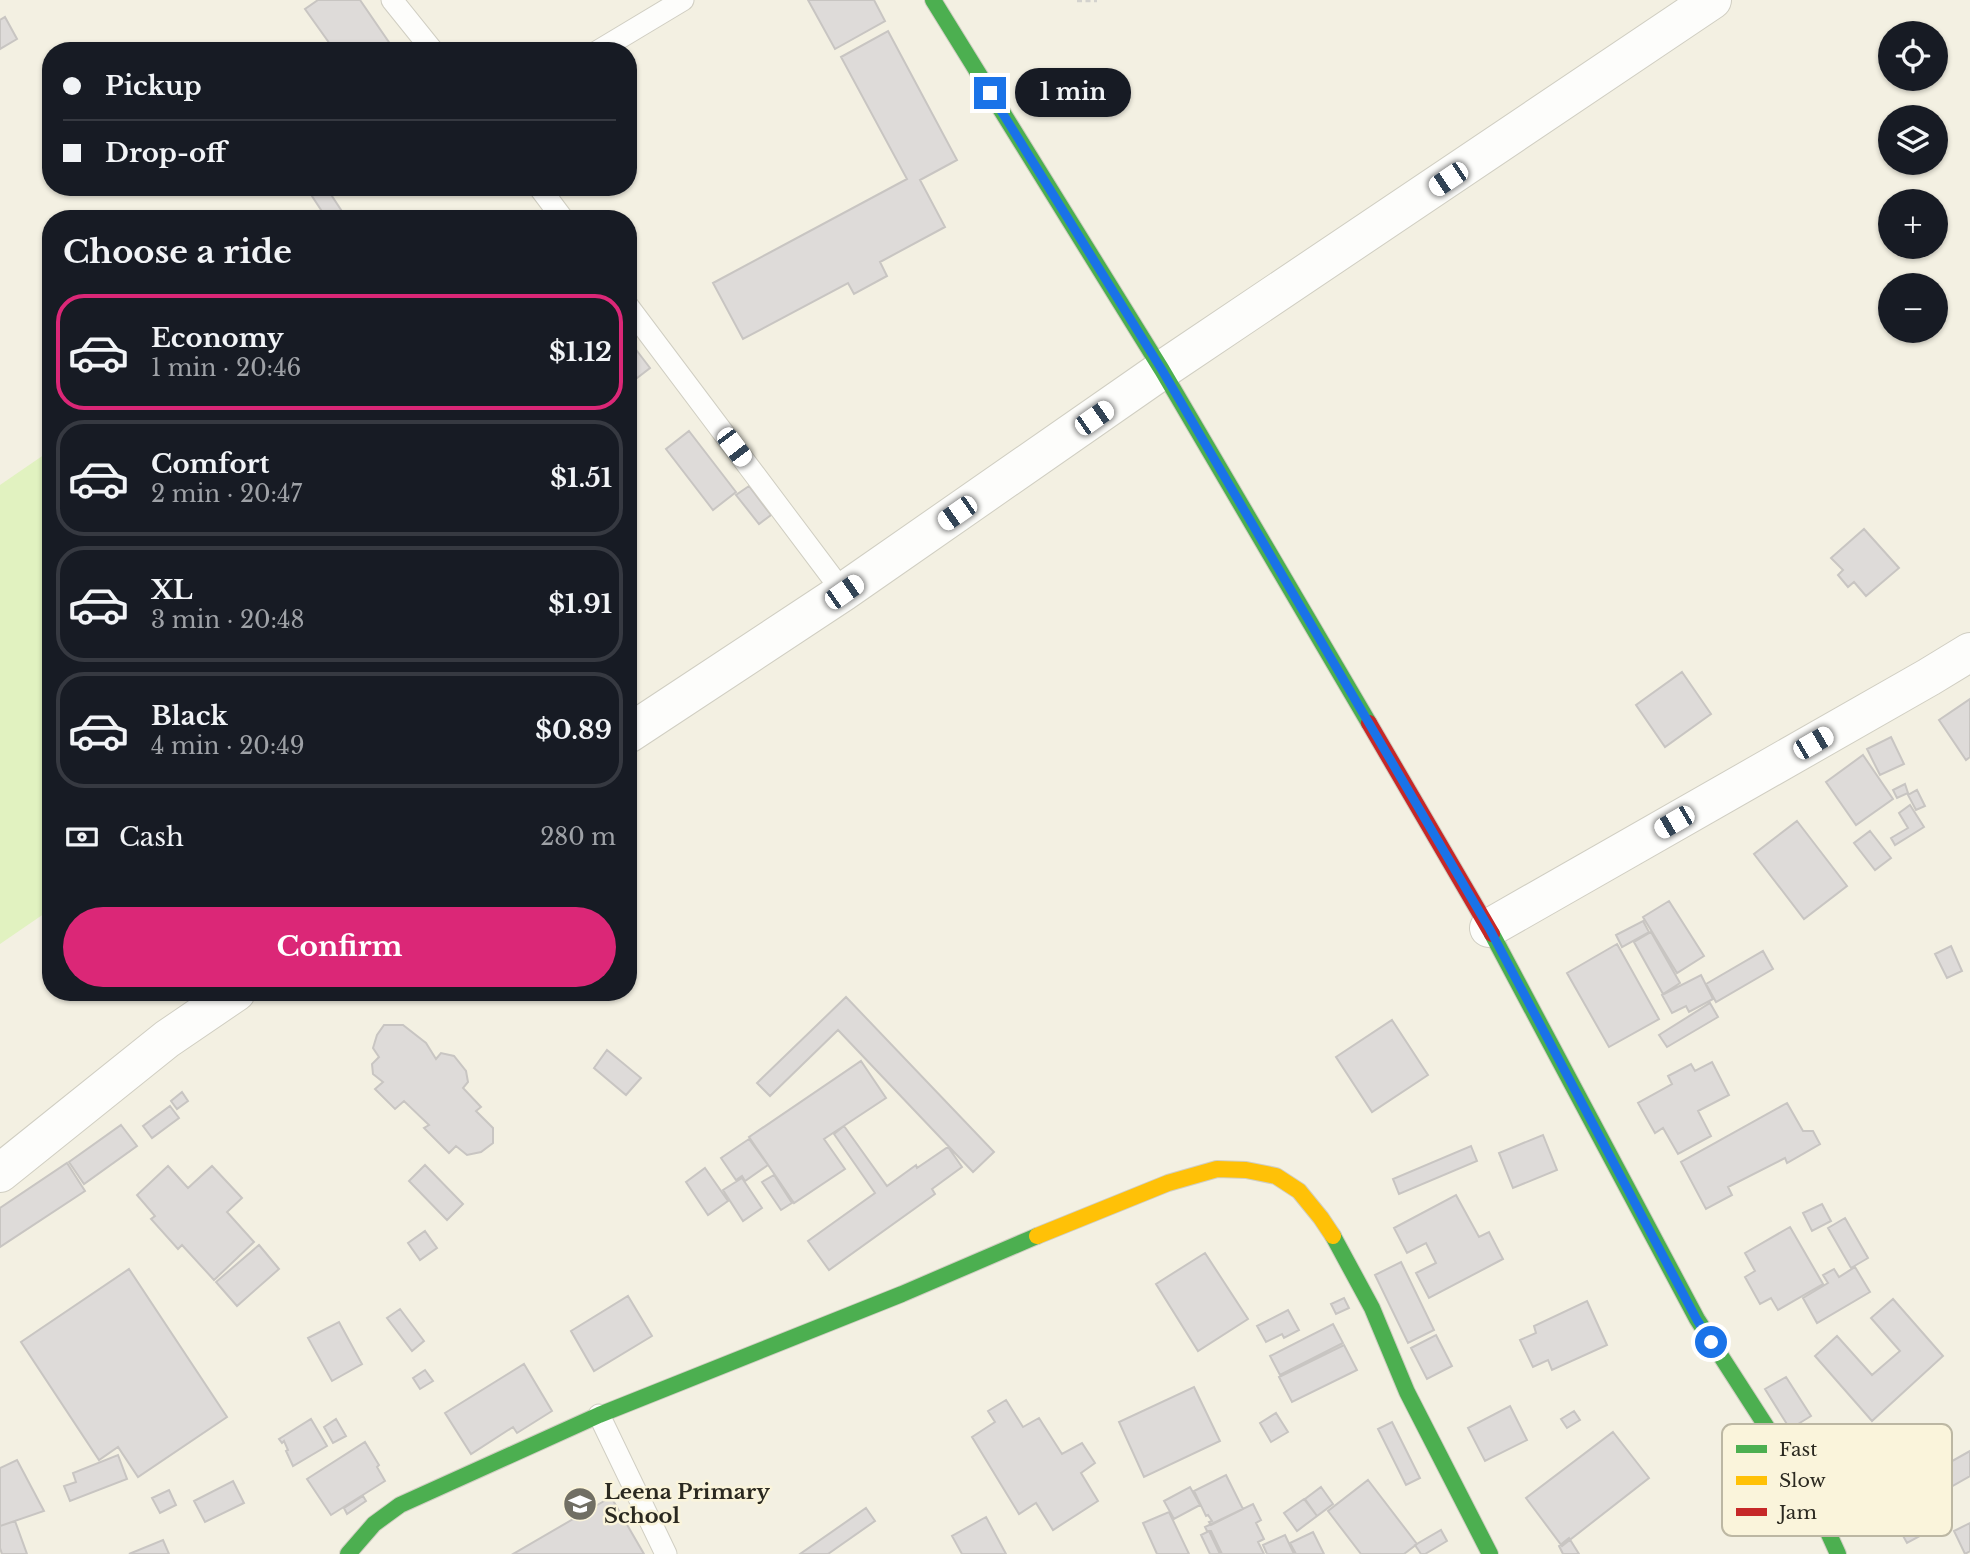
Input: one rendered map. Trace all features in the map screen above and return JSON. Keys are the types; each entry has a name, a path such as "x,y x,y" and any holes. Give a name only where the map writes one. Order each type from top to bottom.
{"street":[{"path":"933,0 1162,370 1489,928 1697,1320 1764,1424"},
{"path":"637,728 844,592 1162,370 1712,0"},
{"path":"1489,928 1970,652"},
{"path":"0,1173 167,1039 223,1001"},
{"path":"348,1554 374,1524 400,1505 598,1415 902,1294 1059,1226 1168,1183 1217,1169 1246,1170 1276,1176 1299,1191 1321,1218 1372,1308 1407,1392 1490,1554"},
{"path":"1830,1536 1838,1554"}],"lane":[{"path":"392,0 426,42"},
{"path":"613,42 683,0"},
{"path":"637,318 844,592"},
{"path":"598,1415 666,1554"}],"path":[{"path":"1077,0 1097,0"}],"green space":[{"path":"42,456 42,915 0,944 0,485"}],"building":[{"path":"318,0 360,0 389,42 329,42 305,9"},
{"path":"808,0 874,0 885,21 835,49"},
{"path":"5,17 17,39 0,49 0,20"},
{"path":"888,31 957,160 920,180 945,227 880,262 887,276 854,294 848,283 743,339 713,283 907,179 841,57"},
{"path":"312,196 332,196 341,210 321,210"},
{"path":"637,351 650,368 637,378"},
{"path":"689,431 736,492 713,510 666,449"},
{"path":"749,486 771,515 759,524 736,495"},
{"path":"1864,529 1899,568 1866,596 1854,582 1848,587 1838,575 1843,570 1831,558"},
{"path":"1682,672 1711,714 1665,747 1636,705"},
{"path":"1970,699 1970,757 1966,760 1939,720"},
{"path":"1891,737 1904,764 1880,775 1867,749"},
{"path":"1863,755 1893,799 1856,825 1826,782"},
{"path":"1905,784 1908,793 1897,798 1893,790"},
{"path":"1917,790 1925,806 1916,810 1908,795"},
{"path":"1910,805 1924,827 1895,845 1891,838 1908,828 1899,813"},
{"path":"1797,821 1847,886 1804,919 1754,854"},
{"path":"1870,831 1891,858 1875,870 1854,843"},
{"path":"1669,901 1704,956 1677,973 1643,917"},
{"path":"1643,921 1649,932 1622,947 1616,935"},
{"path":"1651,932 1680,983 1663,994 1634,942"},
{"path":"1617,944 1659,1019 1609,1047 1567,973"},
{"path":"1951,946 1962,971 1947,978 1935,954"},
{"path":"1763,951 1773,969 1716,1002 1706,984"},
{"path":"1701,975 1713,999 1689,1012 1686,1006 1672,1013 1662,995"},
{"path":"846,997 994,1152 973,1172 838,1030 770,1096 757,1083"},
{"path":"1710,1003 1718,1017 1667,1047 1659,1035"},
{"path":"1392,1020 1428,1075 1372,1112 1336,1057"},
{"path":"384,1025 403,1025 426,1043 436,1059 441,1053 454,1056 466,1071 468,1082 463,1088 481,1107 476,1111 493,1128 493,1143 481,1152 467,1155 456,1146 449,1153 424,1128 429,1125 404,1101 395,1109 375,1089 383,1082 373,1074 372,1064 379,1057 373,1048"},
{"path":"607,1050 641,1078 626,1095 594,1068"},
{"path":"861,1061 886,1098 824,1139 845,1169 794,1203 749,1137"},
{"path":"1712,1062 1729,1095 1698,1111 1711,1136 1678,1154 1663,1128 1655,1133 1638,1103 1672,1084 1668,1076 1691,1064 1695,1071"},
{"path":"182,1092 188,1101 177,1109 171,1101"},
{"path":"1787,1103 1803,1131 1813,1131 1820,1144 1787,1163 1785,1158 1728,1187 1732,1195 1706,1209 1681,1162"},
{"path":"170,1106 179,1118 152,1138 143,1126"},
{"path":"121,1125 137,1146 84,1184 69,1162"},
{"path":"844,1126 887,1186 948,1147 962,1167 932,1189 935,1194 829,1270 808,1241 875,1193 834,1134"},
{"path":"1543,1135 1557,1170 1513,1188 1499,1153"},
{"path":"749,1139 768,1165 745,1181 742,1176 736,1180 721,1158"},
{"path":"1471,1146 1477,1161 1399,1194 1393,1179"},
{"path":"67,1163 85,1191 0,1247 0,1208"},
{"path":"425,1165 463,1204 447,1220 409,1181"},
{"path":"168,1166 188,1188 212,1166 242,1198 227,1212 254,1242 214,1280 182,1245 178,1249 151,1219 155,1216 137,1195"},
{"path":"705,1168 728,1201 708,1215 686,1182"},
{"path":"774,1175 792,1203 781,1210 762,1182"},
{"path":"742,1178 762,1208 743,1221 723,1190"},
{"path":"1456,1195 1479,1237 1489,1232 1503,1259 1429,1298 1416,1273 1436,1263 1426,1243 1407,1253 1394,1228"},
{"path":"1822,1204 1831,1221 1812,1231 1803,1213"},
{"path":"1845,1218 1868,1258 1851,1268 1828,1228"},
{"path":"1790,1227 1823,1284 1778,1310 1771,1298 1760,1304 1745,1277 1755,1271 1745,1253"},
{"path":"425,1231 437,1248 420,1260 408,1243"},
{"path":"259,1245 279,1269 237,1306 216,1282"},
{"path":"1205,1253 1248,1319 1198,1351 1156,1284"},
{"path":"1401,1262 1434,1330 1408,1343 1375,1275"},
{"path":"1855,1267 1870,1292 1817,1323 1803,1298 1828,1283 1823,1275 1834,1269 1839,1277"},
{"path":"129,1269 227,1417 138,1477 118,1447 99,1460 21,1342"},
{"path":"628,1296 652,1336 594,1371 571,1331"},
{"path":"1344,1298 1349,1308 1336,1314 1331,1304"},
{"path":"1893,1299 1943,1356 1872,1421 1815,1356 1837,1336 1872,1375 1900,1351 1871,1318"},
{"path":"1587,1301 1607,1345 1552,1370 1548,1360 1533,1367 1520,1340 1536,1333 1534,1326"},
{"path":"400,1309 424,1341 412,1351 387,1318"},
{"path":"1288,1310 1299,1330 1284,1338 1282,1334 1266,1342 1257,1326"},
{"path":"339,1322 362,1364 332,1381 308,1338"},
{"path":"1333,1324 1343,1343 1280,1375 1270,1356"},
{"path":"1436,1335 1452,1366 1427,1379 1411,1348"},
{"path":"1344,1345 1357,1370 1292,1402 1279,1377"},
{"path":"524,1364 552,1411 517,1433 513,1427 471,1454 445,1413"},
{"path":"425,1370 433,1381 420,1389 413,1378"},
{"path":"1786,1377 1811,1416 1798,1424 1787,1424 1765,1389"},
{"path":"1194,1387 1220,1441 1144,1477 1119,1422"},
{"path":"1006,1400 1023,1427 1039,1418 1062,1454 1082,1443 1095,1463 1081,1473 1098,1501 1053,1530 1036,1503 1019,1514 972,1437 995,1422 988,1411"},
{"path":"1510,1406 1527,1440 1485,1461 1468,1428"},
{"path":"1574,1411 1580,1420 1567,1428 1561,1419"},
{"path":"1276,1413 1288,1432 1271,1442 1260,1423"},
{"path":"311,1419 327,1446 293,1466 284,1441 282,1443 279,1439"},
{"path":"336,1419 346,1436 333,1443 324,1427"},
{"path":"1392,1422 1420,1478 1406,1485 1378,1429"},
{"path":"1613,1432 1649,1478 1562,1546 1526,1498"},
{"path":"365,1442 385,1481 331,1515 307,1479"},
{"path":"1970,1451 1970,1476 1952,1486 1952,1461"},
{"path":"118,1455 127,1479 70,1501 64,1486 76,1482 73,1473"},
{"path":"17,1460 44,1511 0,1526 0,1468"},
{"path":"1226,1475 1243,1509 1211,1525 1209,1522 1212,1521 1206,1516 1194,1491"},
{"path":"1368,1480 1417,1544 1404,1554 1361,1554 1328,1511"},
{"path":"233,1481 244,1503 205,1522 194,1501"},
{"path":"1190,1487 1200,1505 1174,1519 1164,1501"},
{"path":"1321,1487 1333,1504 1317,1516 1305,1499"},
{"path":"169,1490 176,1505 160,1513 152,1498"},
{"path":"363,1496 366,1501 347,1514 344,1508"},
{"path":"611,1497 644,1554 513,1554"},
{"path":"1304,1499 1317,1516 1297,1531 1284,1513"},
{"path":"1253,1504 1261,1520 1256,1523 1264,1539 1258,1542 1264,1554 1222,1554 1211,1531 1207,1531 1205,1527"},
{"path":"866,1508 875,1521 828,1554 800,1554"},
{"path":"1169,1512 1189,1554 1157,1554 1143,1523"},
{"path":"986,1517 1006,1554 962,1554 952,1536"},
{"path":"15,1521 27,1554 2,1554 0,1526"},
{"path":"1970,1523 1970,1551 1965,1554 1954,1531"},
{"path":"1441,1530 1447,1541 1421,1554 1415,1545"},
{"path":"1209,1531 1220,1554 1210,1554 1201,1535"},
{"path":"1313,1532 1324,1554 1296,1554 1290,1543"},
{"path":"1285,1535 1294,1554 1267,1554 1263,1545"},
{"path":"1903,1536 1920,1536 1907,1543"},
{"path":"1569,1538 1579,1554 1563,1554 1559,1546"},
{"path":"163,1540 169,1554 129,1554"}],"traffic: fast":[{"path":"933,0 1162,370 1369,723"},
{"path":"1492,934 1697,1319 1765,1424"},
{"path":"348,1554 374,1524 400,1505 599,1415 902,1294 1037,1236"},
{"path":"1333,1236 1372,1308 1407,1392 1490,1554"},
{"path":"1830,1536 1838,1554"}],"traffic: slow":[{"path":"1037,1236 1168,1183 1217,1169 1246,1170 1276,1176 1299,1191 1333,1236"}],"traffic: jam":[{"path":"1369,723 1492,934"}],"place":[{"name":"Leena Primary School","path":"580,1504"}],"route":[{"path":"990,93 1162,370 1489,928 1711,1342"}]}
